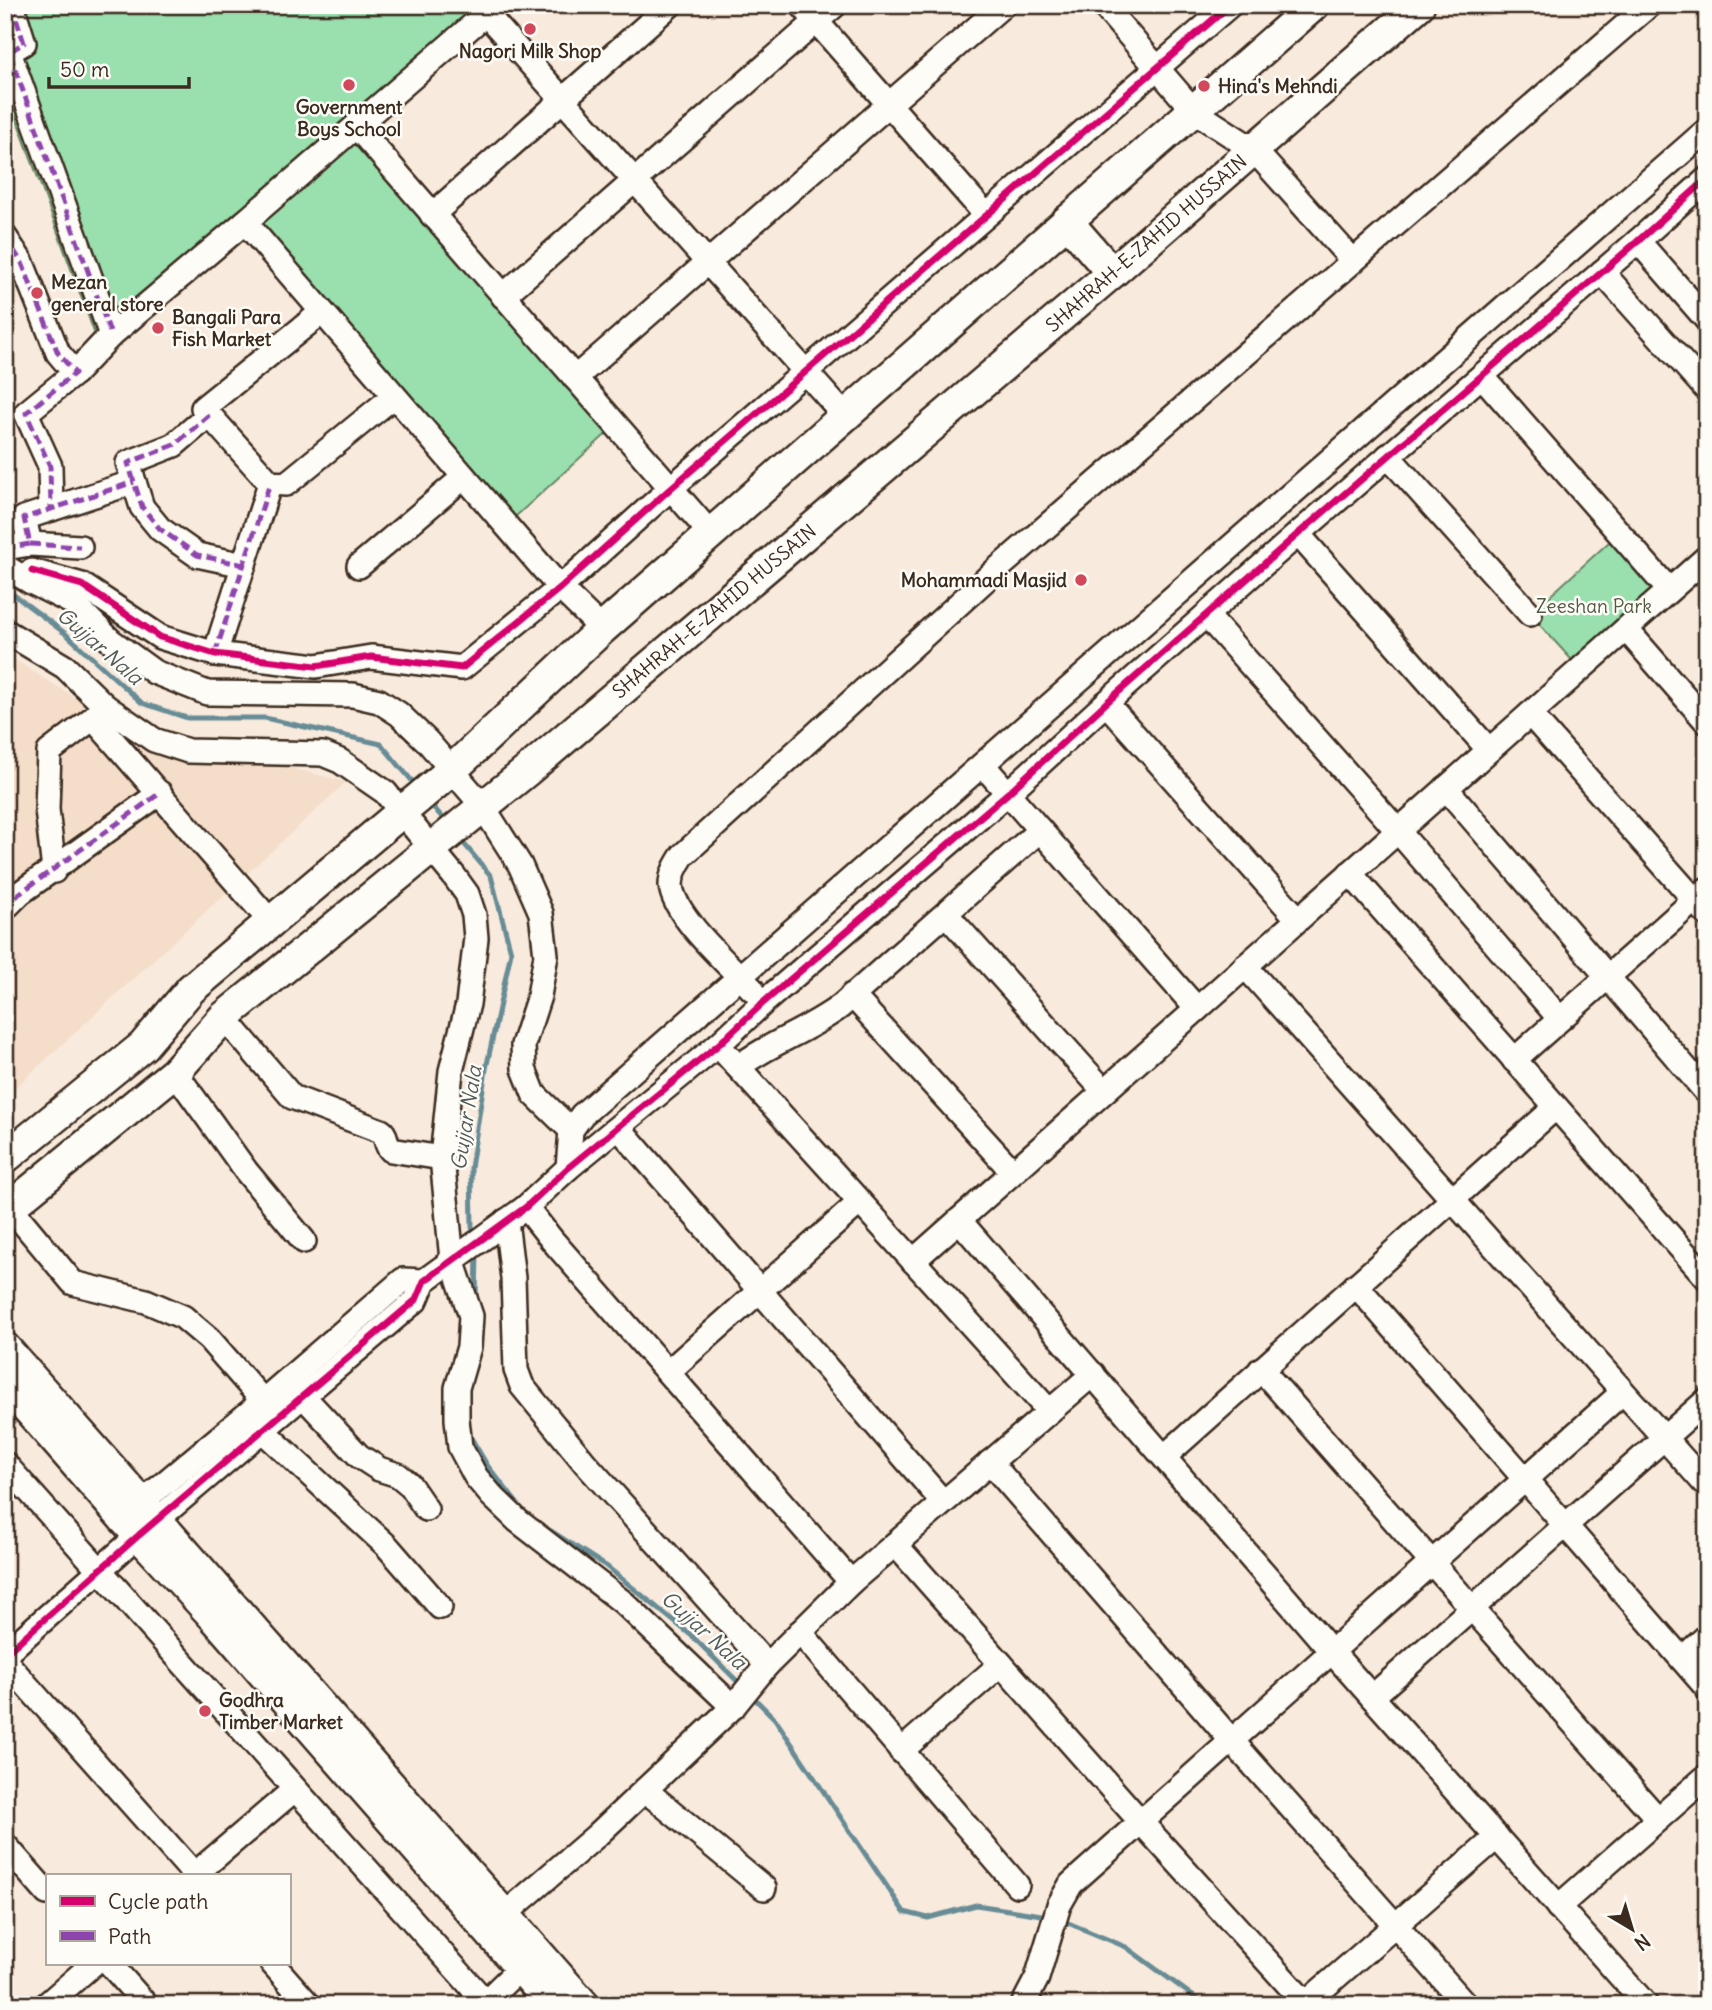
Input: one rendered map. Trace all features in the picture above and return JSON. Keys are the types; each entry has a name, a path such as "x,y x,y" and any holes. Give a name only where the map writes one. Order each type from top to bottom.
{"main road":[{"path":"7,1151 143,1046 186,994 447,773 601,629 1314,5"},
{"name":"SHAHRAH-E-ZAHID HUSSAIN","path":"8,1209 175,1072 224,1017 528,770 1112,273 1419,5"},
{"path":"1067,222 1112,273"},
{"path":"5,1348 213,1616 553,2005"},
{"path":"5,1383 140,1519 584,2005"}],"street":[{"path":"12,5 24,43 9,52 111,335"},
{"path":"432,215 670,5"},
{"path":"503,296 635,181 809,14 835,5"},
{"path":"575,378 1003,5"},
{"path":"1103,5 1194,111 1254,150 1353,261"},
{"path":"32,571 82,585 160,637 215,654 316,666 371,657 462,668 560,588 671,488 1230,5"},
{"path":"764,1002 683,915 671,884 675,868 683,855 995,571 1649,5"},
{"path":"51,509 50,466 26,413 75,373 111,335 491,10 562,100 845,416"},
{"path":"809,14 986,215"},
{"path":"356,126 711,534"},
{"path":"568,1168 571,1130 582,1115 1707,130"},
{"path":"140,1519 263,1431 416,1300 424,1281 526,1207 568,1168 718,1045 764,1002 1008,793 1298,534 1707,179"},
{"path":"245,222 560,588 601,629"},
{"path":"5,237 22,263 58,353 75,373"},
{"path":"1638,241 1707,320"},
{"path":"1602,272 1707,390"},
{"path":"322,312 203,408 270,483 286,484 394,396"},
{"path":"1482,376 1669,590"},
{"path":"209,415 174,445 128,463 142,507 160,529 197,555 244,565"},
{"path":"1388,456 1530,614"},
{"path":"359,566 464,477"},
{"path":"30,544 24,518 134,482"},
{"path":"215,654 270,483"},
{"path":"1298,534 1489,751"},
{"path":"5,548 30,544 80,547"},
{"path":"913,1261 1707,557"},
{"path":"5,565 29,581 73,603 110,640 154,672 206,693 353,695 379,701 399,714 479,808 520,865 541,913 546,955 539,996 523,1045 524,1069 534,1094 571,1130"},
{"path":"1207,616 1560,1019"},
{"path":"1626,629 1707,722"},
{"path":"5,631 65,667 160,793 271,922"},
{"path":"1106,703 1298,919"},
{"path":"99,712 154,740 188,751 323,754 340,761 407,806 437,842 467,894 474,915 476,938 468,1004 451,1072 442,1158 471,1316 471,1333 457,1388 460,1447 476,1477 518,1521 624,1604 738,1702"},
{"path":"54,871 47,809 49,752 99,712"},
{"path":"1514,1060 1608,978 1703,901 1530,714"},
{"path":"983,765 1198,1009"},
{"path":"1446,788 1707,1093"},
{"path":"5,908 20,893 160,793"},
{"path":"738,1067 773,1043 819,1022 1040,830"},
{"path":"1350,873 1707,1278"},
{"path":"946,914 1104,1091"},
{"path":"1245,967 1707,1486"},
{"path":"852,995 1013,1172"},
{"path":"224,1017 292,1097 384,1133 387,1146 391,1150 442,1158"},
{"path":"718,1045 1049,1411"},
{"path":"175,1072 246,1171 304,1241"},
{"path":"1164,1456 1556,1107"},
{"path":"619,1128 943,1502"},
{"path":"668,1372 860,1202"},
{"path":"526,1207 851,1582"},
{"path":"8,1209 73,1283 146,1301 183,1317 209,1339 263,1401"},
{"path":"959,1220 1372,1697 1646,2005"},
{"path":"506,1221 513,1278 516,1370 522,1386 763,1672"},
{"path":"5,1654 99,1571 140,1519 263,1401 403,1280 424,1281"},
{"path":"1356,1285 1707,1688"},
{"path":"1261,1370 1658,1819"},
{"path":"504,1915 645,1790 738,1702 763,1672 851,1582 1093,1374"},
{"path":"1023,2005 1037,1978 1059,1905 1071,1884 1623,1392"},
{"path":"303,1396 359,1456 379,1469 398,1475 410,1484 426,1509"},
{"path":"1372,1697 1707,1400"},
{"path":"263,1431 387,1546 440,1607"},
{"path":"990,1462 1466,2005"},
{"path":"5,1464 485,2004 520,1968"},
{"path":"895,1544 1306,2004 1497,1838"},
{"path":"800,1633 1017,1885"},
{"path":"1682,1659 1707,1636"},
{"path":"5,1661 193,1874"},
{"path":"901,1751 1001,1664"},
{"path":"1559,1906 1707,1776"},
{"path":"195,1874 294,1790"},
{"path":"645,1790 764,1888"},
{"path":"5,1845 46,1892"},
{"path":"46,2005 92,1965"},
{"path":"111,1965 146,2005"},
{"path":"274,1965 309,2005"}],"shaded area":[{"path":"5,654 119,725 346,782 5,1097"}],"green space":[{"path":"5,5 486,5 98,343 5,87 5,54 11,50 5,34"},
{"path":"356,126 614,427 504,527 245,222"},
{"name":"Zeeshan Park","path":"1619,533 1669,590 1580,669 1530,614"}],"waterway":[{"name":"Gujjar Nala","path":"5,592 14,595 66,634 142,703 187,718 265,718 381,744 418,788"},
{"name":"Gujjar Nala","path":"428,801 447,823"},
{"name":"Gujjar Nala","path":"460,839 491,876 511,952 486,1069 471,1168 472,1227 475,1238"},
{"name":"Gujjar Nala","path":"476,1301 477,1251"},
{"name":"Gujjar Nala","path":"467,1431 487,1465 524,1512"},
{"name":"Gujjar Nala","path":"534,1520 606,1566 692,1636 742,1686"},
{"name":"Gujjar Nala","path":"751,1695 775,1719 904,1912 928,1918 976,1905 1048,1916"},
{"name":"Gujjar Nala","path":"1061,1920 1126,1947 1205,2005"}],"marked path":[{"path":"12,5 24,43 9,52 111,335"},
{"path":"5,237 22,263 58,353 75,373 26,413 50,466 51,509"},
{"path":"209,415 174,445 128,463 142,507 160,529 197,555 244,565"},
{"path":"5,548 30,544 24,518 134,482"},
{"path":"215,654 270,483"},
{"path":"30,544 80,547"},
{"path":"5,908 20,893 160,793"}],"cycle path":[{"path":"32,571 82,585 160,637 215,654 316,666 371,657 462,668 560,588 671,488 1230,5"},
{"path":"5,1654 139,1535 416,1300 424,1281 526,1207 568,1168 718,1045 764,1002 1008,793 1298,534 1707,179"}],"place":[{"name":"Nagori Milk Shop","path":"530,29"},
{"name":"Government Boys School","path":"349,85"},
{"name":"Hina's Mehndi","path":"1204,86"},
{"name":"Mezan general store","path":"37,293"},
{"name":"Bangali Para Fish Market","path":"158,328"},
{"name":"Mohammadi Masjid","path":"1081,580"},
{"name":"Godhra Timber Market","path":"205,1711"}]}
